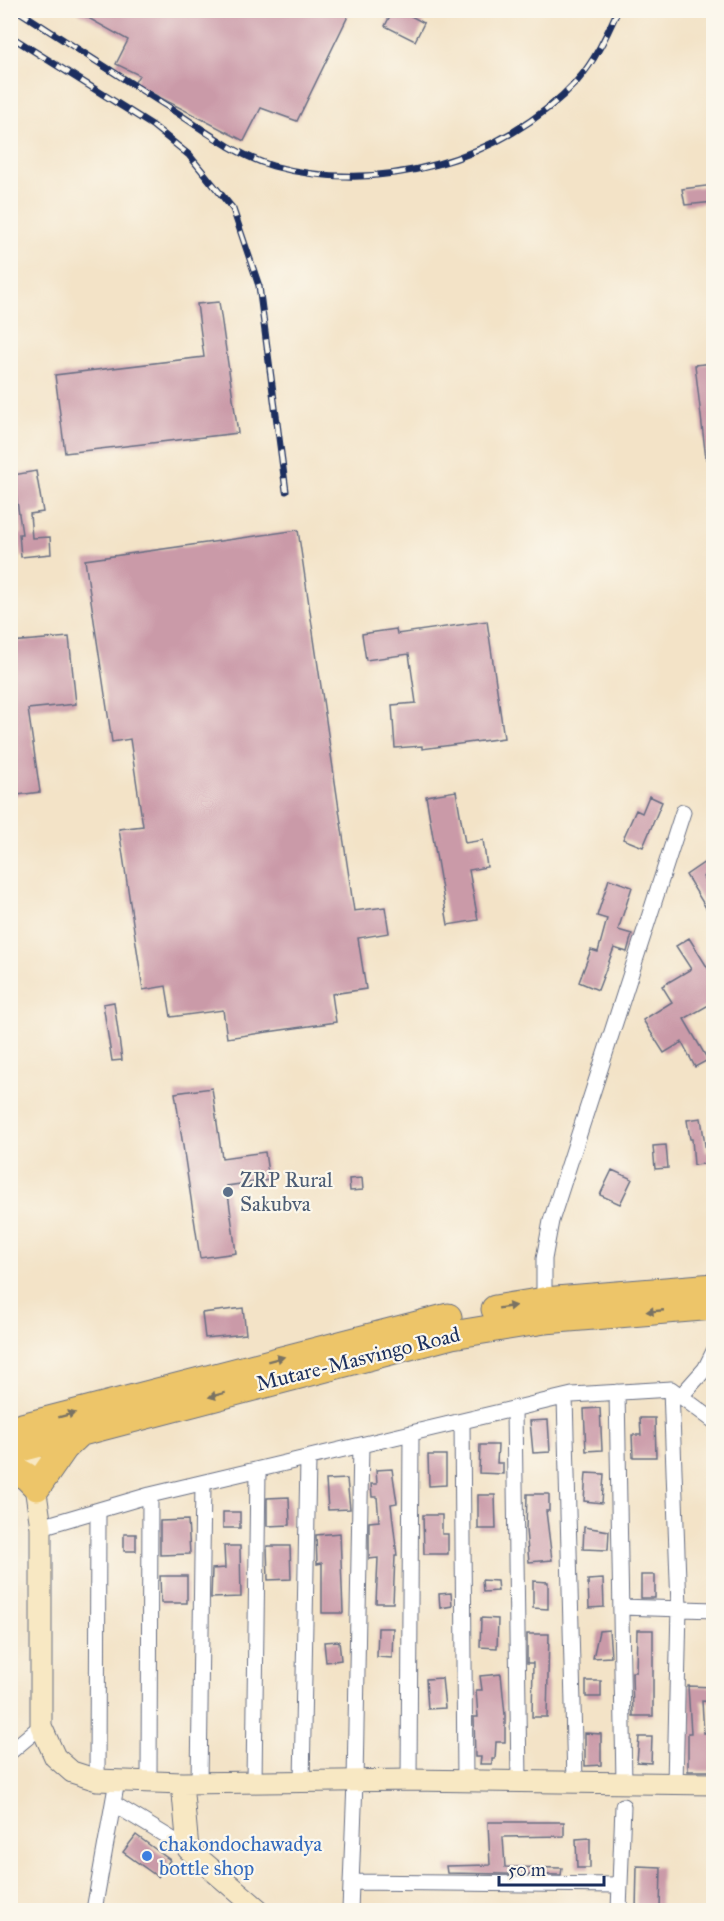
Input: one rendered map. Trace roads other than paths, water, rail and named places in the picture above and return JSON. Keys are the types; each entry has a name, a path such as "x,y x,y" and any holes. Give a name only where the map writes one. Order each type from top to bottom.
{"highway":[{"name":"Mutare-Masvingo Road","path":"19,1438 401,1327 545,1311 714,1287"},
{"name":"Mutare-Masvingo Road","path":"19,1438 83,1430 401,1346 545,1311 714,1306"},
{"path":"10,1467 26,1476 37,1487 64,1448 83,1430"}],"street":[{"path":"545,1311 544,1259 551,1221 683,812"},
{"path":"676,1393 705,1370 714,1351"},
{"path":"617,1392 624,1783"},
{"path":"41,1527 150,1495 308,1460 361,1445 565,1397 617,1392 676,1393 714,1421"},
{"path":"675,1784 679,1607 676,1393"},
{"path":"565,1397 575,1781"},
{"path":"514,1409 519,1782"},
{"path":"462,1421 465,1781"},
{"path":"409,1780 411,1433"},
{"path":"19,1438 37,1487 41,1527 41,1726 55,1757 72,1772 107,1780 191,1783 409,1780 714,1784"},
{"path":"350,1911 356,1782 361,1445"},
{"path":"302,1783 308,1460"},
{"path":"254,1782 258,1470"},
{"path":"188,1849 203,1483"},
{"path":"149,1781 150,1495"},
{"path":"94,1911 114,1804 107,1780 98,1512"},
{"path":"621,1607 679,1607 714,1610"},
{"path":"10,1752 41,1726"},
{"path":"114,1804 188,1849 259,1911"},
{"path":"619,1911 618,1885 623,1806"},
{"path":"352,1882 618,1885"}],"railway":[{"path":"17,10 207,133 246,155 273,166 313,174 354,176 396,173 437,164 476,151 513,132 547,109 577,81 595,56 618,10"},
{"path":"10,36 152,125 189,155 233,209 259,286 286,491"}],"place":[{"name":"ZRP Rural Sakubva","path":"228,1192"},
{"name":"chakondochawadya bottle shop","path":"147,1856"}]}
